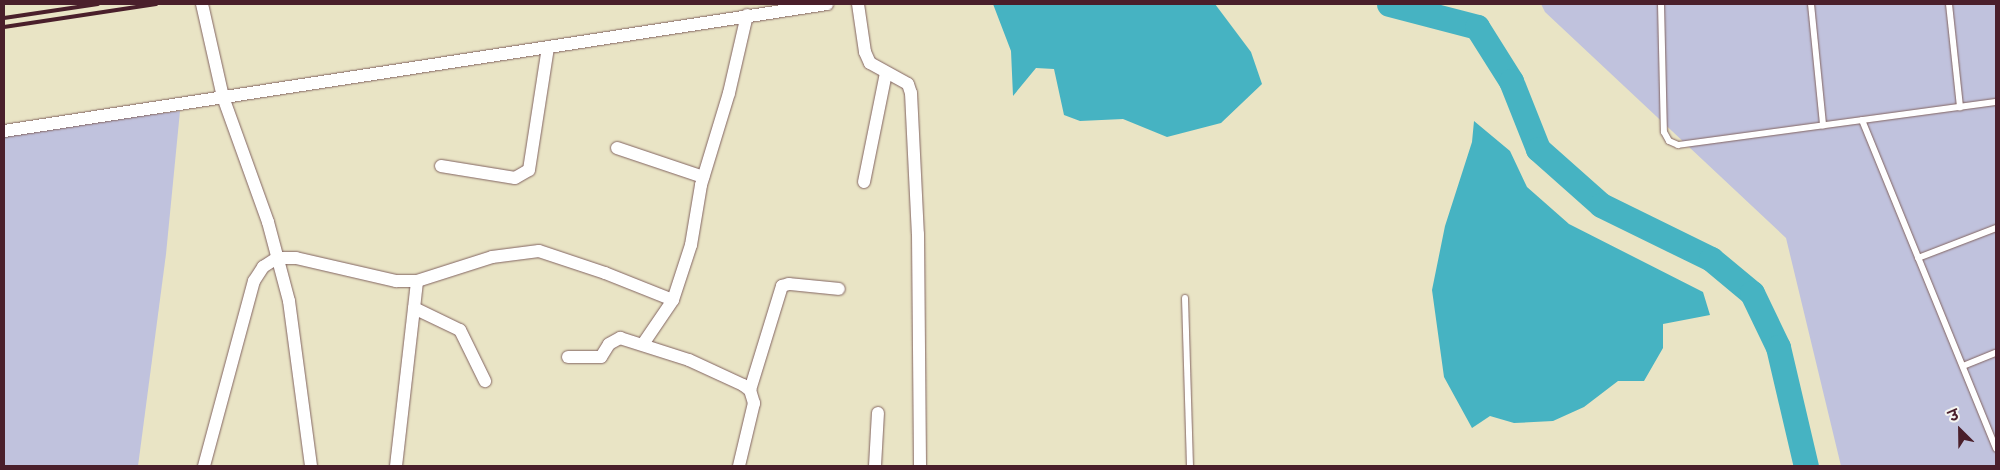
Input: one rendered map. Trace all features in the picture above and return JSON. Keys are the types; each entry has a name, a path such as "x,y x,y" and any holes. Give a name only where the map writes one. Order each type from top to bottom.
{"street":[{"path":"202,4 223,97 268,222 289,301 311,466"},
{"path":"4,131 827,4"},
{"path":"858,4 865,52 870,63 908,84 911,93 918,234 920,466"},
{"path":"643,344 673,300 691,245 703,177 729,93 747,15"},
{"path":"441,166 515,178 529,170 548,47"},
{"path":"864,182 886,73"},
{"path":"617,148 703,177"},
{"path":"204,466 254,281 263,267 277,258 296,258 396,281 416,280 492,257 539,252 605,273 673,300"},
{"path":"396,466 416,280"},
{"path":"739,466 754,408 750,390 782,286 789,284 839,289"},
{"path":"414,308 460,330 485,381"},
{"path":"568,357 601,357 609,344 620,338 689,360 750,390"},
{"path":"875,466 878,413"}],"lane":[{"path":"1661,4 1664,132 1669,141 1678,144 1996,102"},
{"path":"1811,4 1823,125"},
{"path":"1949,4 1960,107"},
{"path":"1862,120 1996,449"},
{"path":"1918,258 1996,228"},
{"path":"1185,298 1190,466"},
{"path":"1963,366 1996,353"}],"shaded area":[{"path":"1541,4 1996,4 1996,466 1841,466 1786,238 1545,12"},
{"path":"180,111 166,254 138,466 4,466 4,132"}],"water":[{"path":"993,4 1215,4 1251,52 1262,84 1221,123 1167,137 1123,119 1080,121 1064,115 1054,69 1036,68 1013,96 1011,51"},
{"path":"1474,121 1510,151 1527,187 1569,224 1703,292 1710,315 1663,324 1663,348 1644,381 1618,381 1584,407 1553,421 1514,423 1490,416 1472,428 1444,377 1432,290 1445,226 1472,142"}],"waterway":[{"path":"1389,4 1477,27 1511,81 1538,149 1601,205 1711,259 1752,293 1778,347 1806,466"}],"railway":[{"path":"4,18 98,4"},
{"path":"4,27 156,4"}]}
